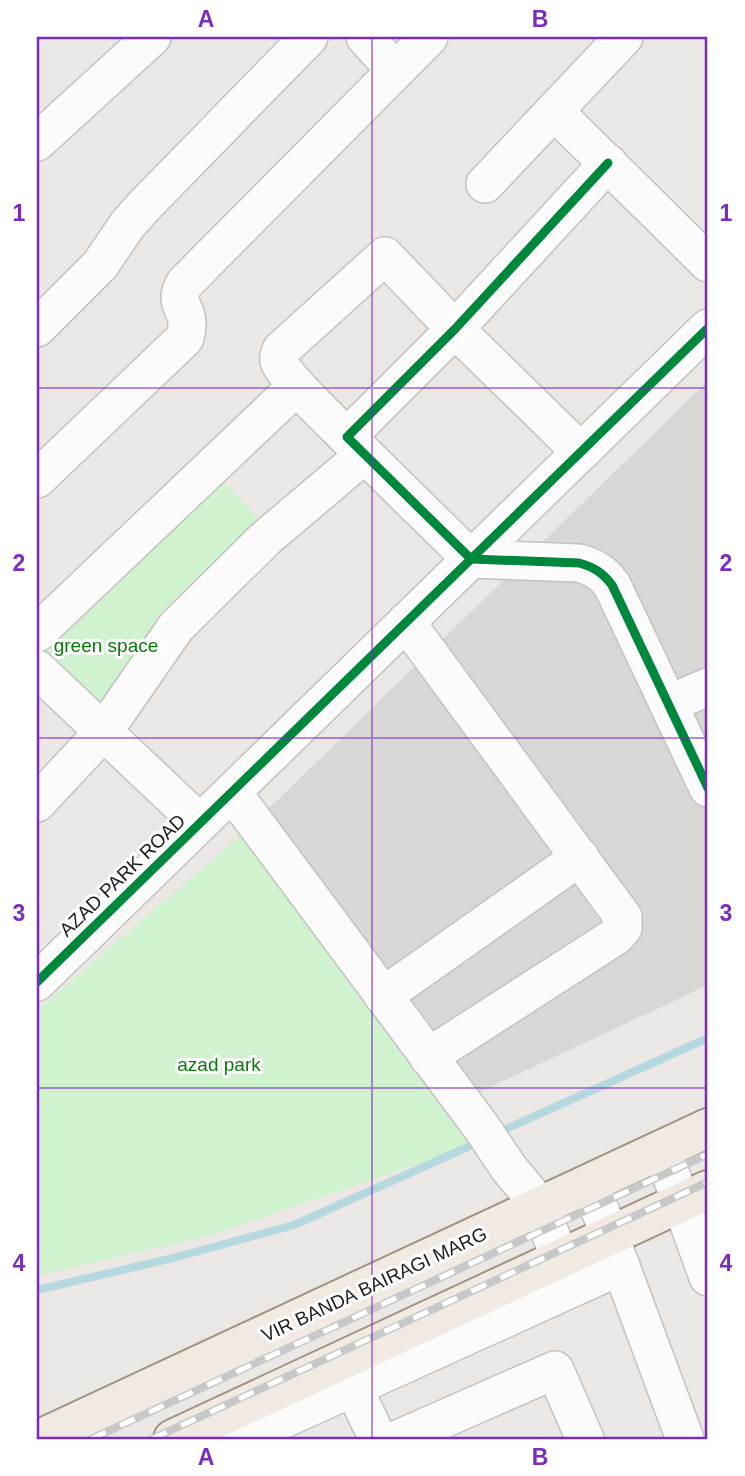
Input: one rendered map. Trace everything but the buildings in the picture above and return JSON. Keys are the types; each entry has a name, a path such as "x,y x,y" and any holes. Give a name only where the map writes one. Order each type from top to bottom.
{"main road":[{"name":"VIR BANDA BAIRAGI MARG","path":"40,1439 708,1128"},
{"path":"195,1435 295,1414 347,1375 560,1259 615,1251 695,1196"}],"street":[{"path":"37,142 152,37"},
{"path":"37,328 100,264 128,224 146,204 309,37"},
{"path":"365,37 395,71"},
{"path":"37,479 185,338 188,323 179,301 179,293 184,284 429,37"},
{"path":"485,184 624,37"},
{"path":"554,111 708,263"},
{"path":"37,803 104,731 176,627 356,446 455,329 608,163"},
{"path":"581,452 455,329 385,256 281,350 280,363 297,386 471,559 579,563 592,566 605,576 612,585 708,788"},
{"name":"AZAD PARK ROAD","path":"37,982 708,328"},
{"path":"37,633 297,386"},
{"path":"406,622 623,917 623,928 616,936 428,1057"},
{"path":"37,669 200,823"},
{"path":"668,704 708,687"},
{"path":"232,792 482,1128 508,1167 540,1206 560,1259"},
{"path":"383,996 580,857"},
{"path":"662,1150 695,1196 708,1277"},
{"path":"590,1183 685,1439"},
{"path":"378,1439 347,1375 615,1251"},
{"path":"398,1439 555,1370 579,1437"},
{"path":"240,1439 295,1414"}],"shaded area":[{"path":"708,381 708,985 454,1104 248,829"}],"green space":[{"name":"green space","path":"215,473 280,541 106,720 37,656 37,645"},
{"name":"azad park","path":"248,829 472,1145 211,1235 37,1276 37,1010"}],"waterway":[{"path":"497,1133 708,1038"},
{"path":"37,1290 173,1258 294,1225 479,1142"}],"railway":[{"path":"91,1439 708,1154"},
{"path":"152,1439 708,1182"}],"cycle path":[{"path":"608,163 455,329 347,437 471,559 579,563 605,577 612,585 708,788"},
{"path":"37,982 708,328"}]}
